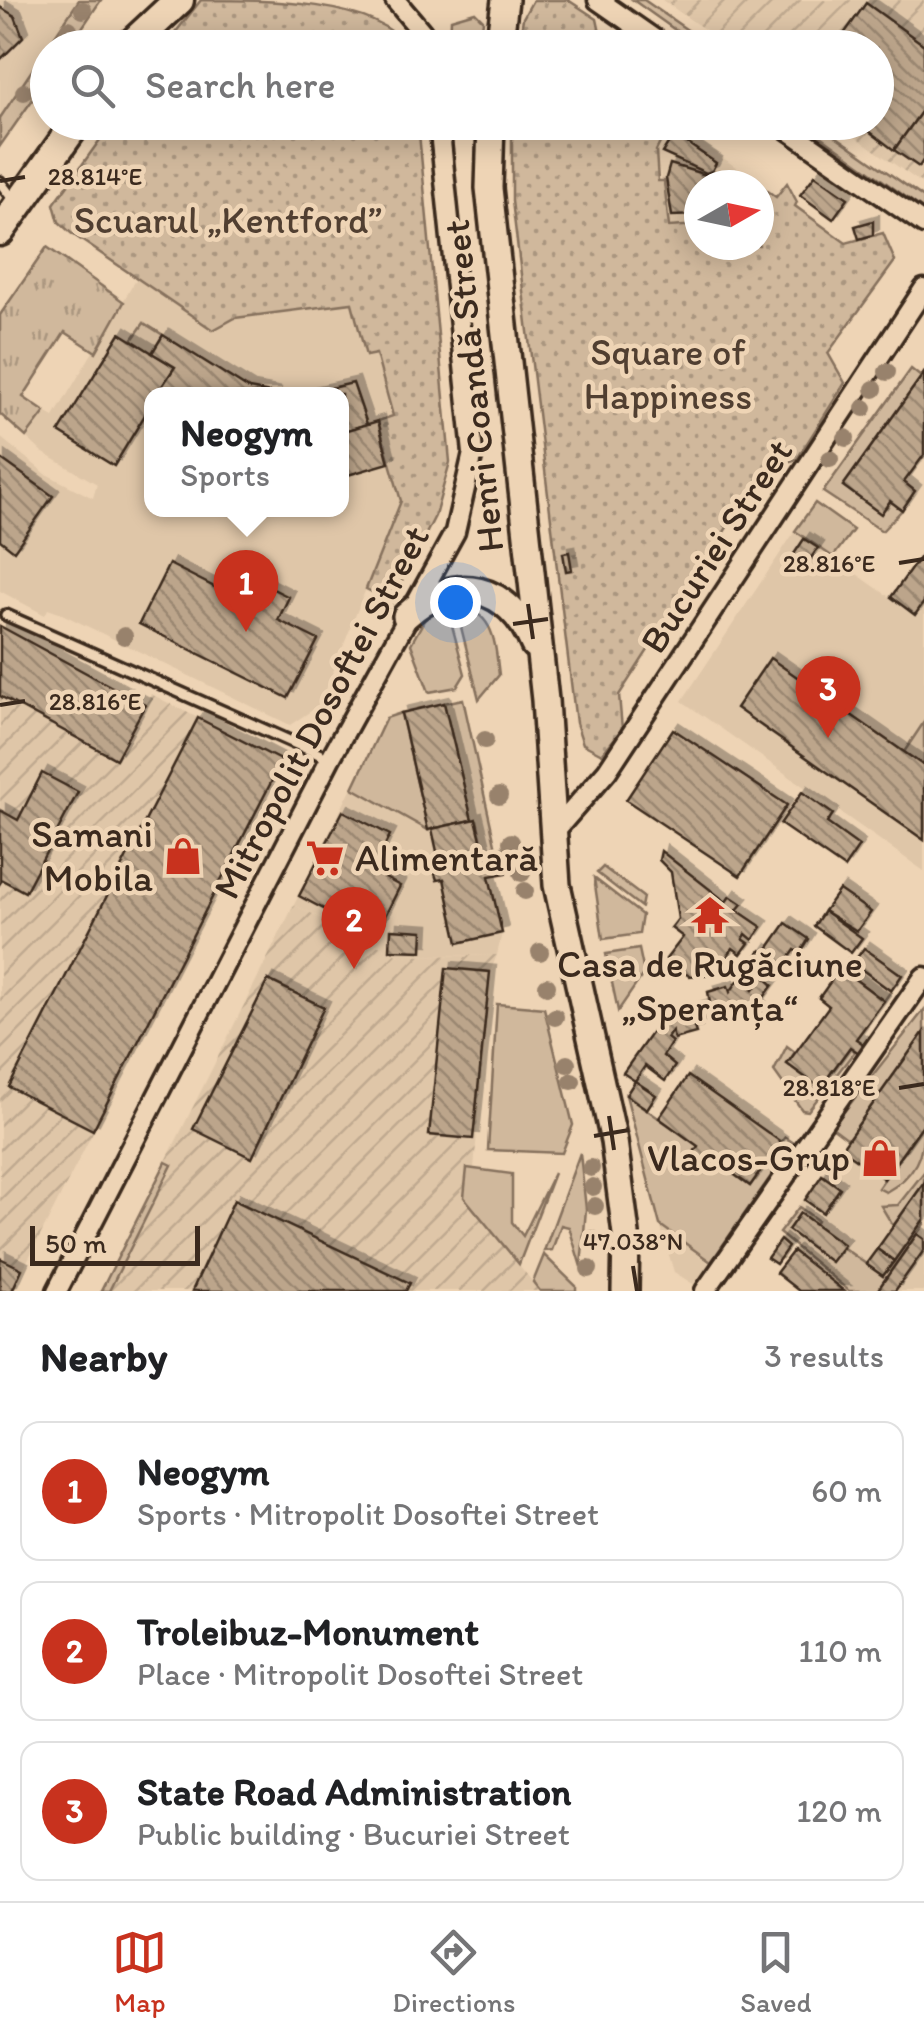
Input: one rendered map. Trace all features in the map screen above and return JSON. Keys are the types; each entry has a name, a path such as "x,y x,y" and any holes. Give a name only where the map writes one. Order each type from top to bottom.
{"main road":[{"path":"141,30 158,0"},
{"path":"148,30 179,0"},
{"path":"501,30 505,0"},
{"path":"0,231 64,140"},
{"name":"Henri Coandă Street","path":"490,140 489,188 542,669 553,833 568,944 614,1140 628,1285"},
{"path":"406,616 440,592 482,591 517,613 542,669"}],"street":[{"path":"395,0 420,30"},
{"path":"598,0 642,30"},
{"name":"Mitropolit Dosoftei Street","path":"57,1291 330,759 455,532 472,453 441,140"},
{"path":"803,140 924,224"},
{"name":"Bucuriei Street","path":"553,833 607,771 924,288"},
{"path":"705,1291 924,977"}],"lane":[{"path":"0,182 18,205"},
{"path":"6,615 330,759"}],"shaded area":[{"path":"0,0 79,0 59,30 30,30 30,73 0,118"},
{"path":"662,0 924,0 924,185 860,140 894,140 894,30 705,30"},
{"path":"662,140 699,140 740,170 684,170 684,226 669,227 656,151"},
{"path":"137,278 217,330 235,318 352,303 366,355 376,353 394,417 378,422 401,500 320,705 290,725 62,614 48,609 45,615 0,591 0,437 46,474 93,498 97,484 42,452 26,437 45,412 54,417"},
{"path":"795,531 914,614 924,602 924,871 682,701"},
{"path":"0,626 145,705 151,694 282,761 12,1291 0,1291"},
{"path":"444,703 471,820 476,819 485,855 502,852 506,873 489,877 502,933 497,955 400,956 294,905 386,718"},
{"path":"294,905 400,956 497,955 490,972 474,1169 468,1168 464,1197 540,1291 101,1291"},
{"path":"924,1032 924,1291 849,1291 779,1233"},
{"path":"660,1225 710,1264 693,1284 674,1272"}],"green space":[{"path":"79,0 101,0 81,30 59,30"},
{"path":"201,0 316,6 345,11 390,30 177,30"},
{"path":"533,0 568,0 597,19 599,30 521,30"},
{"path":"633,0 644,0 687,30 675,30"},
{"path":"475,12 483,20 482,30 451,30 451,19"},
{"path":"30,73 30,103 0,146 0,118"},
{"name":"Scuarul „Kentford”","path":"100,140 420,140 450,462 435,516 387,611 379,611 380,596 366,589 401,501 378,421 393,416 376,354 366,356 352,303 235,318 213,330 71,233 59,222 54,204"},
{"name":"Square of Happiness","path":"512,140 662,140 656,151 658,181 664,181 669,227 684,226 684,260 774,260 774,196 787,183 797,202 795,206 846,243 883,233 895,261 828,353 845,383 797,459 764,470 619,695 622,729 602,754 583,744 576,723 512,201"},
{"path":"827,140 841,140 924,198 924,210"},
{"path":"47,247 124,302 96,352 65,332 23,397 45,412 26,437 0,414 0,315"},
{"path":"144,323 163,335 152,353 132,340"},
{"path":"911,369 921,377 843,486 880,513 890,501 902,510 882,531 823,492"},
{"path":"815,503 853,530 833,557 795,531"},
{"path":"447,607 465,674 457,687 429,692 411,644 426,617"},
{"path":"456,607 479,615 494,641 499,675 479,699"},
{"path":"463,699 497,853 485,856 477,820 472,820 444,703"},
{"path":"401,713 428,830 353,788 386,718"},
{"path":"924,722 924,766 904,752"},
{"path":"603,867 643,897 641,907 597,873"},
{"path":"594,878 642,915 639,934 603,939"},
{"path":"639,949 644,973 618,1011 606,954"},
{"path":"848,959 891,991 884,1001 840,968"},
{"path":"497,1004 544,1008 573,1125 562,1153 488,1150"},
{"path":"924,1010 924,1032 848,1139 832,1127"},
{"path":"787,1046 795,1052 787,1064 820,1088 850,1047 855,1051 808,1111 802,1110 774,1071"},
{"path":"626,1095 698,1146 691,1158 703,1166 710,1157 750,1186 785,1137 794,1143 711,1262 660,1225"},
{"path":"924,1123 920,1155 911,1172 886,1192 878,1188"},
{"path":"580,1153 586,1209 581,1267 569,1227 561,1225 552,1250 544,1251"},
{"path":"166,1162 172,1165 109,1291 101,1291"},
{"path":"467,1168 512,1174 512,1222 523,1236 554,1173 519,1264 464,1197"},
{"path":"924,1172 924,1183 893,1226 881,1206 898,1205"},
{"path":"799,1207 817,1220 815,1224 800,1213 788,1230 842,1247 883,1276 924,1219 924,1224 877,1291 849,1291 779,1233"},
{"path":"544,1255 576,1286 576,1291 540,1291 533,1282"}],"building":[{"path":"866,3 924,45 924,108 894,150 881,140 894,140 894,30 847,30"},
{"path":"0,7 15,16 23,37 0,60"},
{"path":"924,108 924,159 919,167 894,150"},
{"path":"670,140 683,140 716,163 712,170 699,170 662,153"},
{"path":"670,164 690,170 684,170 684,216 672,216 666,178"},
{"path":"815,175 848,198 833,219 800,195"},
{"path":"873,221 873,235 859,239 855,226"},
{"path":"120,333 175,367 162,387 144,387 144,417 114,466 59,432"},
{"path":"163,335 246,387 162,387 175,367 152,353"},
{"path":"924,373 924,455 904,482 915,491 902,510 890,501 881,514 843,486"},
{"path":"353,383 367,424 349,430 349,387 336,387"},
{"path":"378,421 389,463 349,475 349,430"},
{"path":"0,458 53,496 14,551 0,540"},
{"path":"804,539 818,548 803,569 790,560"},
{"path":"924,551 924,602 915,615 891,597"},
{"path":"569,552 572,570 566,571 563,553"},
{"path":"169,564 250,605 261,583 289,597 278,620 318,640 288,698 139,624"},
{"path":"0,626 145,705 116,759 0,696"},
{"path":"770,658 924,766 924,840 736,708"},
{"path":"444,703 472,820 428,830 401,713"},
{"path":"198,718 282,761 93,1130 9,1087"},
{"path":"673,729 787,805 740,876 626,800"},
{"path":"42,773 78,792 25,892 2,880 0,883 0,810 18,820"},
{"path":"802,792 833,814 827,823 859,846 844,868 780,824"},
{"path":"343,811 390,835 372,871 400,886 375,936 299,896"},
{"path":"476,819 485,856 502,852 506,873 489,876 502,933 458,943 444,879 437,880 433,867 440,865 432,829"},
{"name":"Casa de Rugăciune „Speranța“","path":"661,851 726,902 730,896 742,904 737,910 762,927 753,940 746,934 743,939 749,943 741,954 733,948 721,965 726,973 689,976 666,959 683,937 671,928 678,919 671,872 659,860"},
{"path":"839,890 871,912 857,931 824,911"},
{"path":"824,911 862,938 851,953 814,926"},
{"path":"786,923 809,939 800,953 795,950 777,975 755,959 761,950 765,953"},
{"path":"391,929 423,931 422,951 390,950"},
{"path":"864,948 902,975 891,991 853,963"},
{"path":"446,968 490,972 473,1139 429,1135"},
{"path":"840,968 884,1001 856,1039 865,1045 859,1053 850,1047 820,1088 787,1064 829,1006 819,998"},
{"path":"763,976 773,985 759,1004 762,1013 752,1018 749,1007 693,1024 696,1033 674,1039 672,1031 667,1038 672,1042 663,1056 675,1066 665,1081 645,1066 635,1081 623,1073 662,1018 710,1003 708,992 728,986 730,992 740,978 753,990"},
{"path":"268,980 324,1007 252,1158 193,1129"},
{"path":"924,1032 924,1123 884,1179 841,1149"},
{"path":"688,1076 781,1142 750,1186 710,1157 703,1166 691,1157 698,1146 659,1118"},
{"path":"635,1081 656,1095 647,1109 626,1095"},
{"path":"822,1175 840,1188 823,1213 805,1200"},
{"path":"924,1183 924,1219 894,1261 877,1249"},
{"path":"234,1200 410,1283 406,1291 192,1291"},
{"path":"800,1213 844,1245 831,1262 788,1230"},
{"path":"917,1234 924,1239 924,1250 895,1291 877,1291"},
{"path":"780,1240 788,1247 776,1264 767,1258"},
{"path":"877,1249 894,1261 883,1276 866,1264"},
{"path":"793,1251 844,1291 799,1291 776,1273"},
{"path":"0,1258 22,1269 12,1291 0,1291"}],"place":[{"name":"Neogym","path":"246,632"},
{"name":"State Road Administration","path":"828,738"},
{"name":"Samani Mobila","path":"183,856"},
{"name":"Alimentară","path":"325,858"},
{"name":"Casa de Rugăciune „Speranța“","path":"710,915"},
{"name":"Troleibuz-Monument","path":"354,969"},
{"name":"Vlacos-Grup","path":"880,1158"}]}
